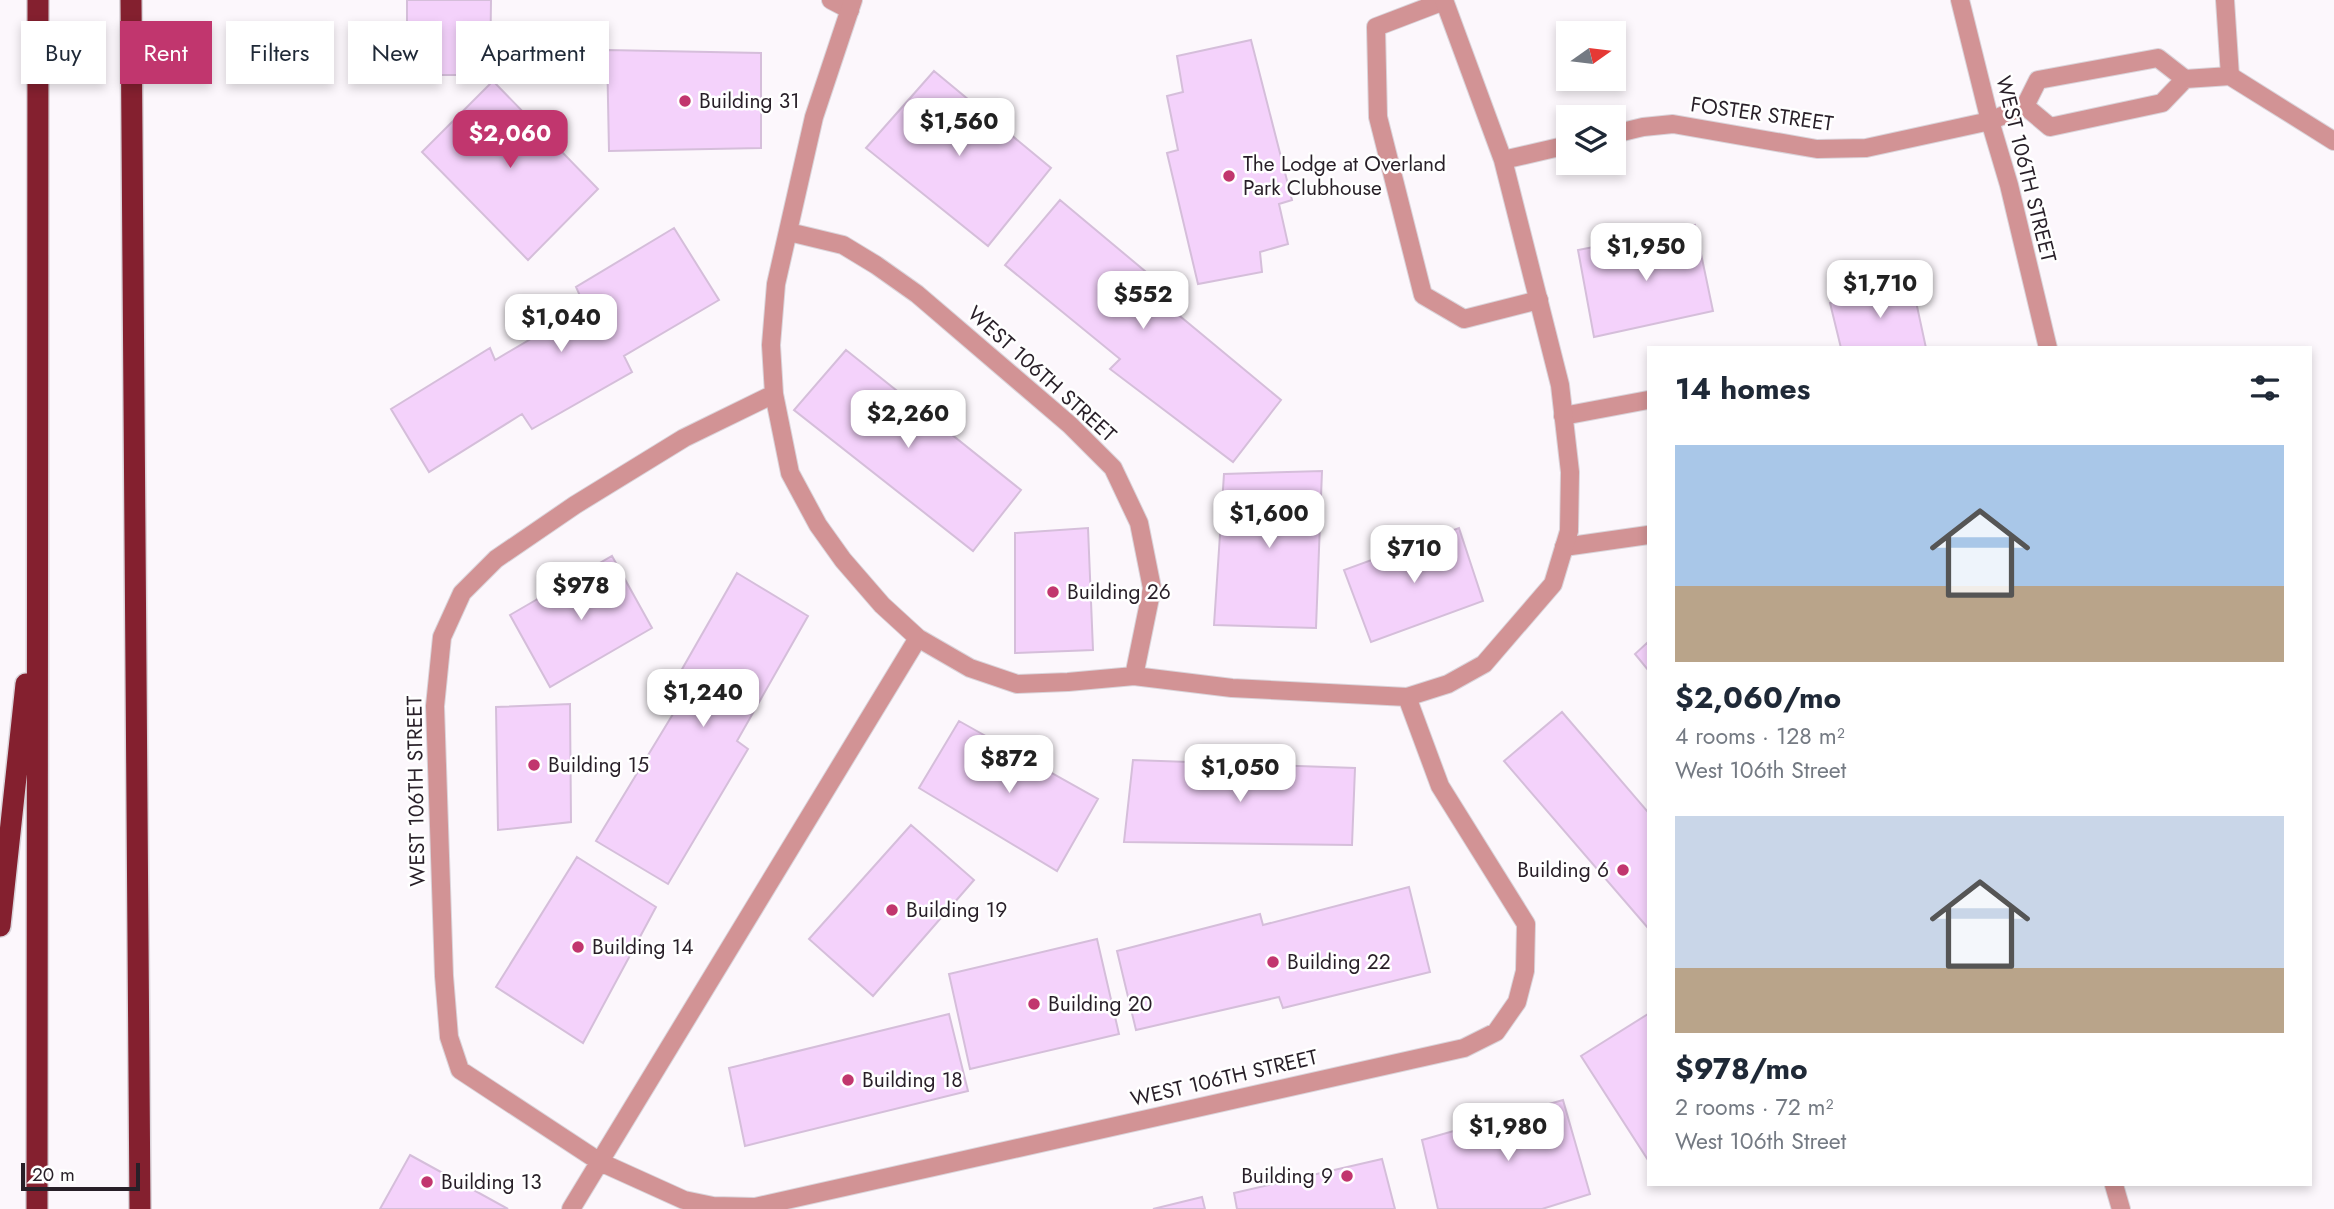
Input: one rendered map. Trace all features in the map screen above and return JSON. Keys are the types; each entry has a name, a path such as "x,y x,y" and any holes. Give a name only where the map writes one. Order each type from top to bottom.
{"highway":[{"path":"37,1209 38,0"},
{"path":"131,0 140,1209"},
{"path":"0,926 38,575"}],"street":[{"path":"831,0 851,5 814,117 776,284 771,345 774,394 790,473 818,525 843,560 882,605 918,638 970,668 1017,684 1134,676 1232,688 1407,697 1448,684 1484,664 1553,584 1569,531 1570,472 1560,385 1539,300 1503,160 1444,0 1376,27 1378,117 1423,295 1464,319 1539,300"},
{"name":"WEST 106TH STREET","path":"1960,0 2009,185 2048,346"},
{"path":"2225,0 2230,76"},
{"path":"2185,79 2162,103 2050,127 2025,106 2038,80 2158,58 2185,79 2230,76 2334,141"},
{"name":"FOSTER STREET","path":"1626,131 1673,124 1817,149 1866,148 1990,121 2025,106"},
{"path":"1503,160 1556,148"},
{"name":"WEST 106TH STREET","path":"789,232 843,245 917,294 1070,425 1112,468 1139,523 1152,588 1134,676"},
{"name":"WEST 106TH STREET","path":"774,394 684,438 575,505 496,559 462,593 442,637 435,706 444,976 449,1037 460,1070 600,1163 684,1200 713,1206 755,1206 1464,1048 1496,1032 1517,1002 1525,971 1525,924 1440,786 1407,697"},
{"path":"1563,416 1647,400"},
{"path":"1564,548 1647,535"},
{"path":"570,1209 918,638"},
{"path":"2115,1186 2121,1209"}],"building":[{"path":"407,0 491,0 491,21 456,21 456,75 442,75 442,21 407,21"},
{"name":"The Lodge at Overland Park Clubhouse","path":"1251,40 1292,200 1279,204 1288,244 1260,252 1262,272 1198,284 1167,153 1178,150 1167,96 1183,92 1177,56"},
{"name":"Building 31","path":"609,50 761,53 761,148 609,151"},
{"path":"934,71 1051,168 988,246 866,148"},
{"path":"490,84 496,84 598,189 528,260 422,152"},
{"path":"1060,200 1176,297 1169,307 1281,400 1233,462 1110,369 1120,359 1005,265"},
{"path":"1695,225 1713,311 1594,337 1578,250 1604,245 1607,256 1629,248 1666,241 1665,231"},
{"path":"674,228 719,300 624,356 632,372 532,429 522,414 429,472 391,409 490,348 495,360 585,307 576,287"},
{"path":"1912,283 1926,346 1841,346 1830,303"},
{"path":"846,350 1021,490 973,551 794,410"},
{"path":"1322,471 1316,628 1214,625 1224,474"},
{"name":"Building 26","path":"1088,528 1093,650 1015,653 1015,533"},
{"path":"1459,528 1483,601 1371,642 1344,570"},
{"path":"612,556 652,628 550,687 510,615"},
{"path":"737,573 808,616 737,741 748,749 668,884 596,841 673,714 661,706"},
{"path":"1647,643 1647,669 1635,654"},
{"name":"Building 15","path":"570,704 571,822 498,830 496,707"},
{"name":"Building 6","path":"1562,712 1647,811 1647,927 1504,761"},
{"path":"959,721 1098,799 1057,871 919,788"},
{"path":"1133,760 1355,768 1352,845 1124,842"},
{"name":"Building 19","path":"911,825 974,880 873,996 809,939"},
{"name":"Building 14","path":"577,857 656,907 583,1043 496,987"},
{"name":"Building 22","path":"1409,887 1430,972 1283,1008 1279,997 1136,1030 1117,951 1260,914 1263,925"},
{"name":"Building 20","path":"1097,939 1119,1034 970,1069 949,974"},
{"name":"Building 18","path":"949,1014 968,1091 745,1146 729,1068"},
{"path":"1647,1015 1647,1158 1581,1056"},
{"path":"1563,1100 1590,1194 1542,1209 1438,1209 1422,1140"},
{"name":"Building 13","path":"410,1155 508,1209 380,1209"},
{"name":"Building 9","path":"1382,1159 1395,1209 1237,1209 1234,1193"},
{"path":"1202,1197 1205,1209 1153,1209"}],"place":[{"name":"Building 31","path":"685,101"},
{"name":"The Lodge at Overland Park Clubhouse","path":"1229,176"},
{"name":"Building 26","path":"1053,592"},
{"name":"Building 15","path":"534,765"},
{"name":"Building 6","path":"1623,870"},
{"name":"Building 19","path":"892,910"},
{"name":"Building 14","path":"578,947"},
{"name":"Building 22","path":"1273,962"},
{"name":"Building 20","path":"1034,1004"},
{"name":"Building 18","path":"848,1080"},
{"name":"Building 9","path":"1347,1176"},
{"name":"Building 13","path":"427,1182"}]}
